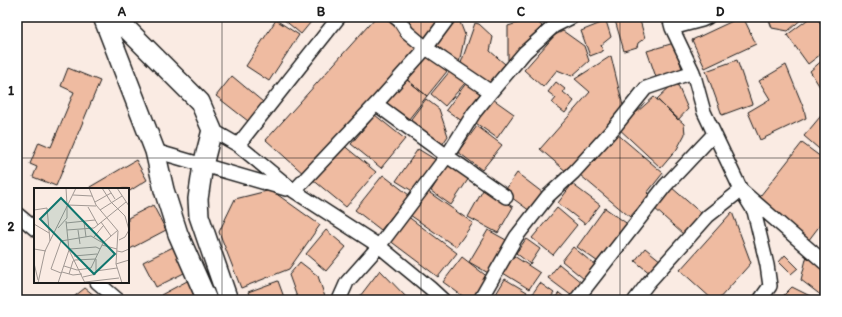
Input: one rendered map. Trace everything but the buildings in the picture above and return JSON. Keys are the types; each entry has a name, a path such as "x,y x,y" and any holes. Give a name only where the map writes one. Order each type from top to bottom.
{"main road":[{"path":"103,17 155,151 164,190 178,234 207,300"},
{"path":"112,17 124,25 200,102 212,130 203,164 198,199 199,216 228,300"}],"street":[{"path":"238,145 339,17"},
{"path":"395,17 400,21 407,32 426,48 491,92"},
{"path":"294,191 376,104 426,48 449,17"},
{"path":"339,300 347,282 379,246 447,156 474,113 491,92 552,21 572,17"},
{"path":"708,17 702,20 670,22 694,72 704,112 741,190 754,211 767,265 770,286 760,300"},
{"path":"480,300 516,237 548,196 574,172 613,129 646,88 694,72"},
{"path":"376,104 506,197"},
{"path":"212,130 238,145 294,191 379,246 444,300"},
{"path":"576,300 665,186 714,134"},
{"path":"155,151 294,191"},
{"path":"741,190 825,263"},
{"path":"635,300 648,283 708,216 741,190"},
{"path":"17,214 34,228"},
{"path":"98,283 118,300"}]}
